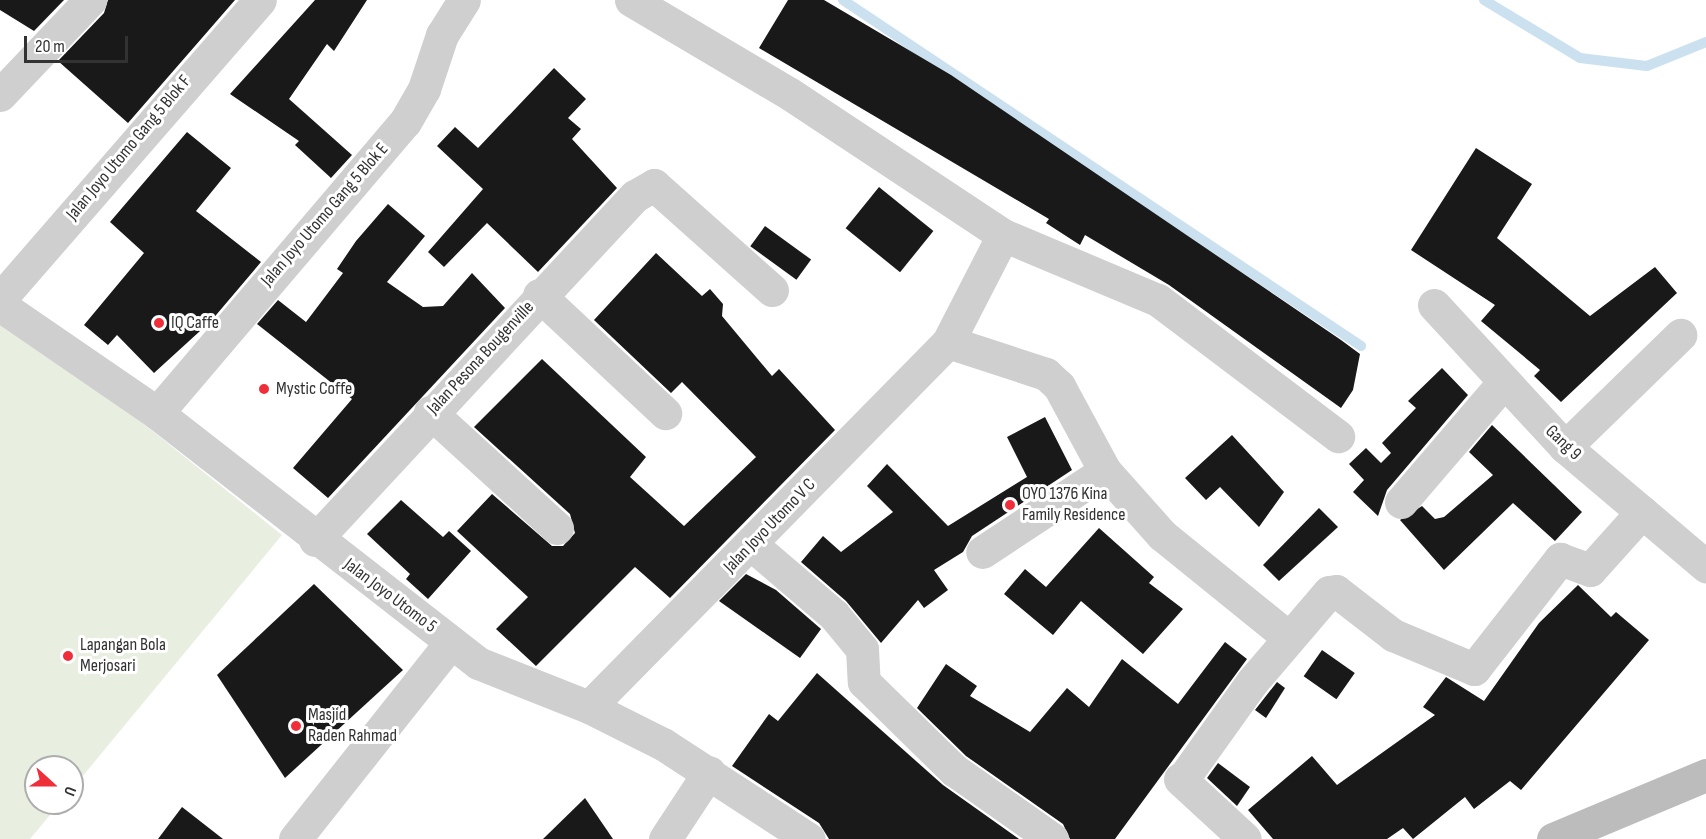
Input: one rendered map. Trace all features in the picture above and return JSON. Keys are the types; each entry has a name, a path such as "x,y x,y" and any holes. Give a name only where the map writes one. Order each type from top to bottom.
{"main road":[{"path":"1553,839 1706,775"}],"street":[{"path":"0,95 90,0"},
{"name":"Jalan Joyo Utomo Gang 5 Blok F","path":"0,299 260,0"},
{"name":"Jalan Joyo Utomo Gang 5 Blok E","path":"157,413 405,122 424,89 442,35 464,0"},
{"path":"631,0 790,94 1002,235 1158,300 1338,436"},
{"name":"Jalan Pesona Bougenville","path":"315,540 539,295 635,196 654,185 772,290"},
{"name":"Jalan Joyo Utomo V C","path":"589,707 752,545 948,342 1002,235"},
{"path":"539,295 665,413"},
{"name":"Jalan Joyo Utomo 5","path":"0,305 157,413 315,540 478,663 589,707 709,772 809,839"},
{"name":"Gang 9","path":"1434,305 1565,447 1706,566"},
{"path":"1565,447 1680,334"},
{"path":"948,342 1046,375 1059,386 1105,471 1162,535 1278,629"},
{"path":"1401,502 1504,382"},
{"path":"430,412 557,528"},
{"path":"982,552 1105,471"},
{"path":"1245,839 1181,779 1252,682 1329,592 1336,591 1394,635 1474,669 1560,559 1590,570 1642,512"},
{"path":"752,545 841,624 862,650 864,682 880,698 954,770 1052,839"},
{"path":"295,839 451,642"},
{"path":"665,839 709,772"}],"green space":[{"name":"Lapangan Bola Merjosari","path":"0,324 114,400 282,535 84,774 84,755 24,755 24,815 50,815 30,839 0,839"}],"building":[{"path":"0,0 64,0 34,31 0,10"},
{"path":"108,0 235,0 128,123 58,61 104,13"},
{"path":"315,0 367,0 334,51 327,44 289,99 352,155 331,178 295,145 299,141 230,94"},
{"path":"788,0 824,0 951,75 1360,354 1353,390 1341,408 1169,285 1085,235 1080,245 1046,223 1049,219 759,48"},
{"path":"554,68 586,99 568,118 581,129 572,139 617,188 538,272 487,223 444,267 428,252 483,189 437,146 455,127 478,148"},
{"path":"187,132 231,168 196,211 261,262 211,321 154,373 117,335 108,345 84,325 144,253 110,222"},
{"path":"1476,148 1532,184 1497,238 1590,316 1655,267 1677,293 1561,402 1534,376 1540,370 1481,321 1495,305 1411,250"},
{"path":"879,187 933,231 900,272 846,228"},
{"path":"388,204 425,236 387,282 423,307 443,306 472,273 505,308 328,498 293,468 352,399 257,324 278,300 306,322 343,273 337,269 356,241"},
{"path":"765,226 811,260 796,280 750,246"},
{"path":"656,253 702,296 710,289 723,304 722,316 772,376 779,369 835,430 670,598 635,567 536,666 496,629 528,597 457,531 492,494 552,546 563,546 575,533 570,514 474,427 542,359 646,457 630,477 684,526 756,457 682,382 671,393 594,320"},
{"path":"1442,368 1468,395 1387,490 1378,516 1353,492 1364,480 1349,464 1366,448 1381,463 1391,453 1382,443 1416,408 1408,401"},
{"path":"1045,417 1072,470 972,536 963,552 934,570 948,590 924,608 918,600 881,643 846,601 801,562 823,536 841,552 893,512 867,486 887,464 948,526 1027,477 1007,437"},
{"path":"1492,425 1582,512 1555,541 1513,503 1444,570 1400,520 1422,506 1435,519 1444,517 1493,475 1469,452"},
{"path":"1232,435 1284,492 1259,527 1220,487 1206,500 1185,478"},
{"path":"401,500 443,537 449,531 471,551 428,599 406,579 410,574 367,534"},
{"path":"1319,508 1338,527 1279,581 1263,565"},
{"path":"1099,528 1154,577 1149,583 1183,609 1143,654 1081,601 1053,635 1004,594 1025,569 1046,587"},
{"path":"746,574 776,590 821,629 800,658 719,601"},
{"name":"Masjid Raden Rahmad","path":"314,584 403,670 285,778 217,675"},
{"path":"1578,585 1611,617 1616,612 1649,640 1521,790 1510,781 1474,809 1465,797 1413,839 1403,828 1387,839 1273,839 1248,810 1312,756 1337,785 1435,715 1423,707 1446,677 1484,701 1539,623"},
{"path":"1225,642 1247,659 1115,839 1070,839 1063,824 966,756 917,708 946,664 977,686 970,696 1030,732 1067,688 1089,707 1122,659 1178,704"},
{"path":"1322,650 1355,673 1336,699 1304,676"},
{"path":"817,673 943,785 1019,839 829,839 819,823 732,766 769,714 778,721"},
{"path":"1277,682 1285,688 1266,718 1255,710"},
{"path":"1218,763 1250,787 1237,806 1207,778"},
{"path":"585,798 613,839 543,839"},
{"path":"182,807 223,839 158,839"}],"waterway":[{"path":"843,0 1361,346"},
{"path":"1484,0 1580,58 1647,66 1706,42"}],"place":[{"name":"IQ Caffe","path":"159,323"},
{"name":"Mystic Coffe","path":"264,389"},
{"name":"OYO 1376 Kina Family Residence","path":"1010,505"},
{"name":"Lapangan Bola Merjosari","path":"68,656"},
{"name":"Masjid Raden Rahmad","path":"296,726"}]}
